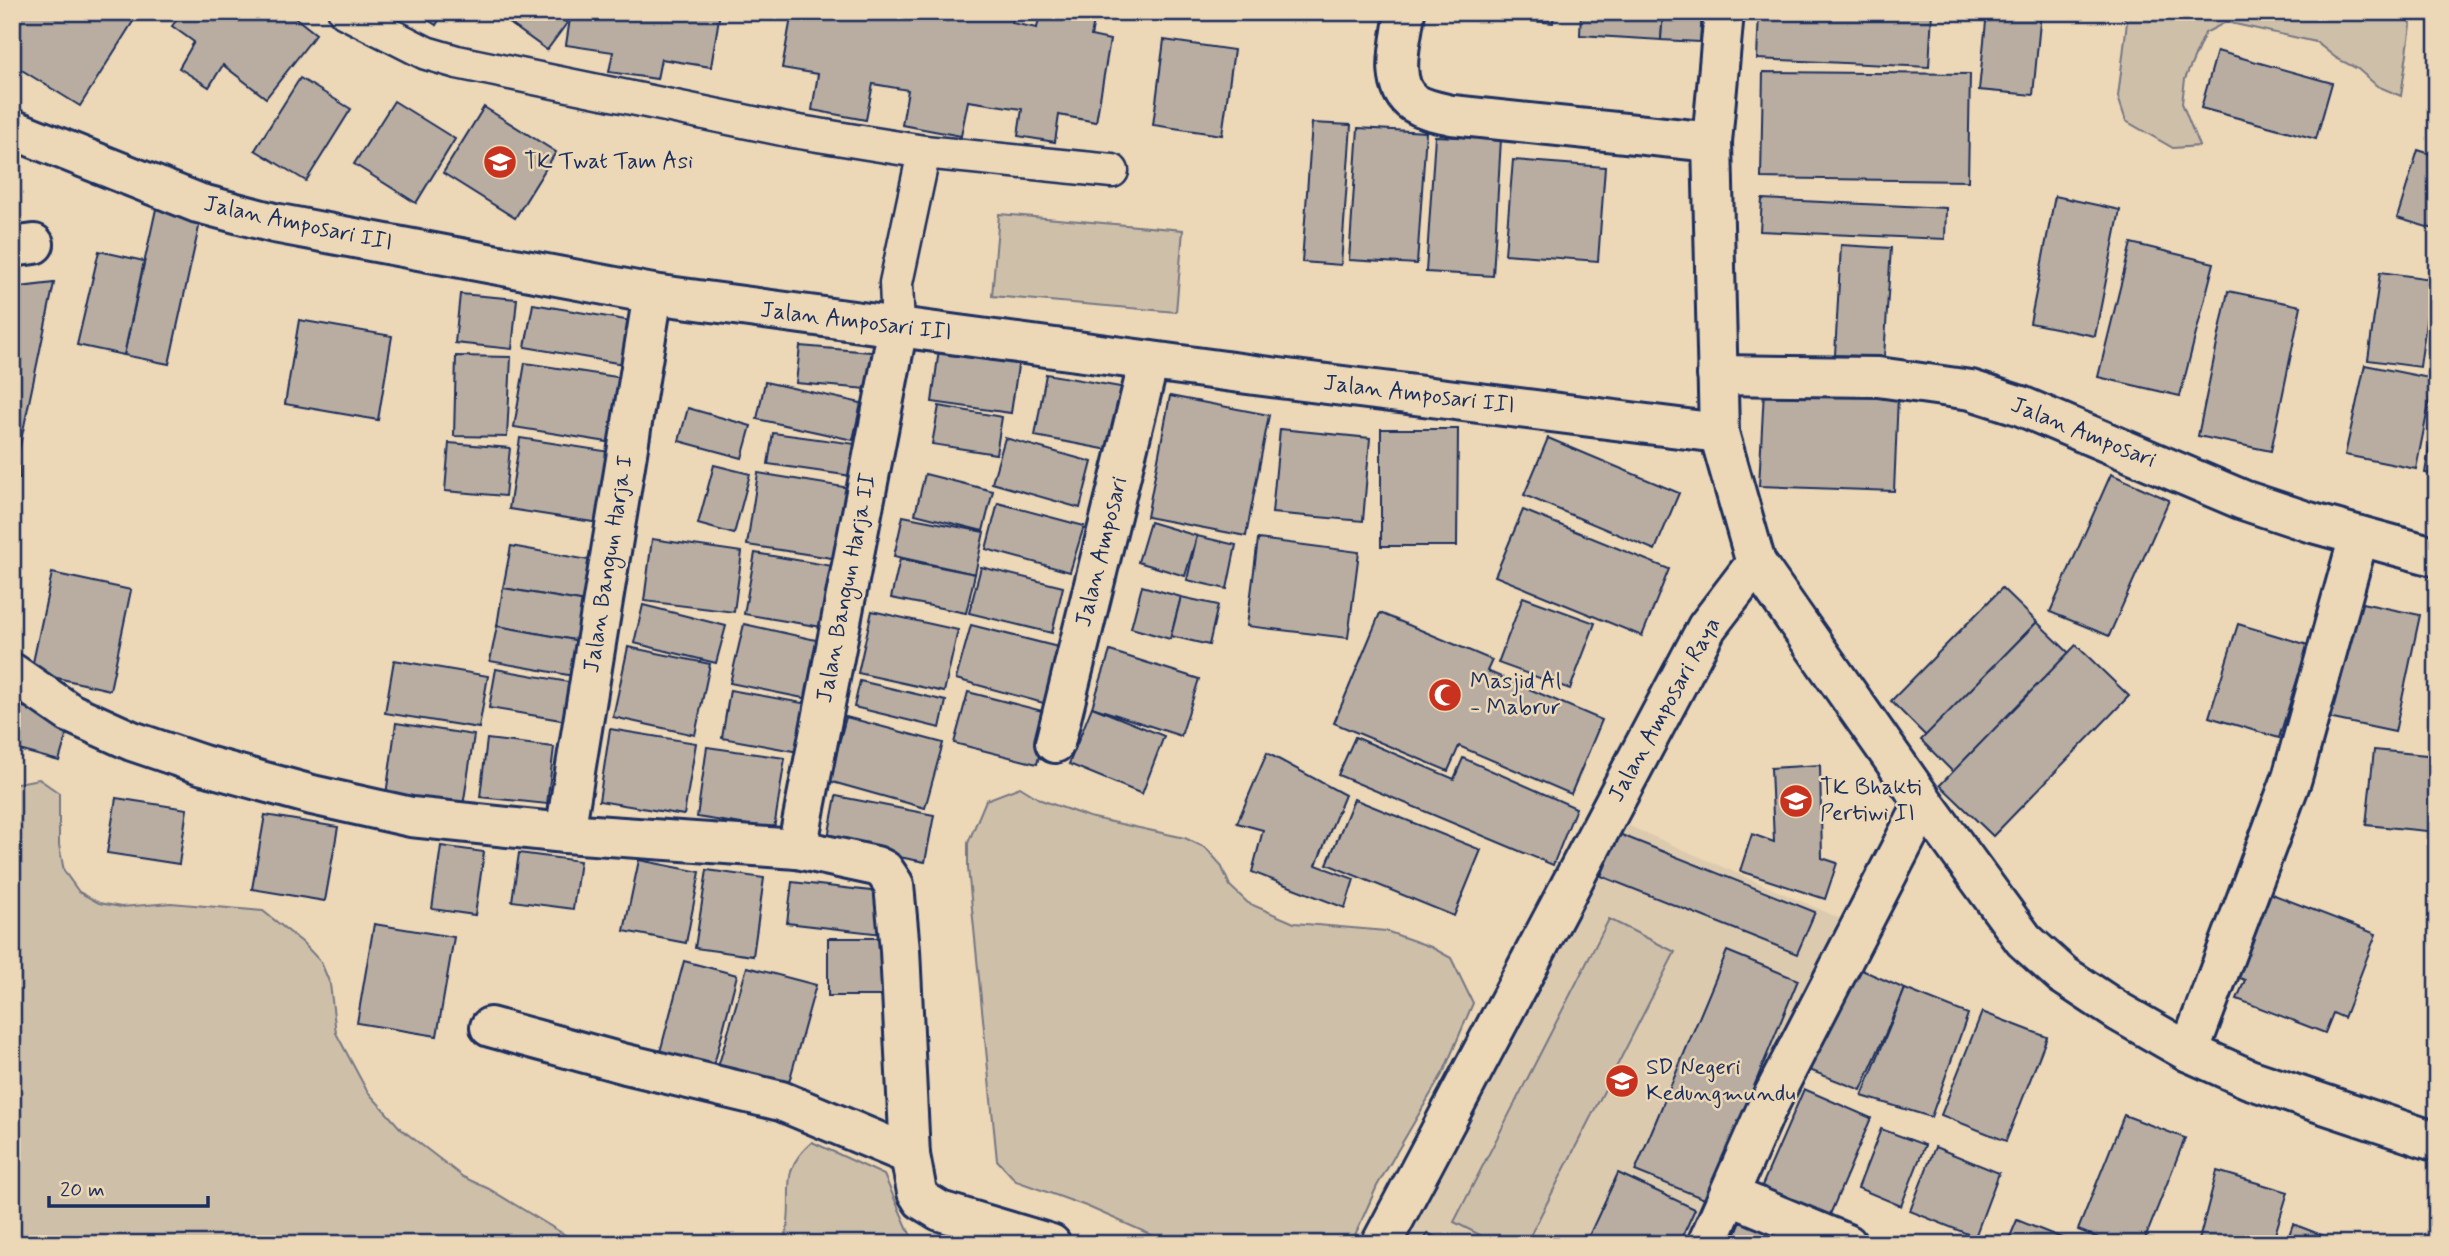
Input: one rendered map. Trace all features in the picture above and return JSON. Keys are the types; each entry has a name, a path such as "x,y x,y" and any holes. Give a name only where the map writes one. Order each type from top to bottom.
{"street":[{"path":"1405,12 1399,78 1403,91 1412,102 1426,108 1452,115 1712,142"},
{"path":"1724,12 1712,142 1719,433 1756,563 1924,803 2024,940 2063,975 2119,1012 2189,1052 2249,1079 2437,1142"},
{"name":"Jalan Amposari III","path":"12,129 198,202 274,223 653,294 1149,361 1719,433"},
{"name":"Jalan Bangun Harja I","path":"565,833 653,294"},
{"name":"Jalan Bangun Harja II","path":"797,849 898,327"},
{"name":"Jalan Amposari","path":"1055,743 1149,361"},
{"name":"Jalan Amposari","path":"1717,375 1878,377 1971,390 2021,406 2243,500 2437,557"},
{"path":"2189,1052 2292,778 2359,536"},
{"name":"Jalan Amposari Raya","path":"1381,1244 1707,627 1756,563"},
{"path":"12,673 71,713 132,741 203,765 312,795 411,817 565,833 797,849 884,870 894,885 911,1155 918,1192 922,1200 940,1211 1051,1244"},
{"path":"1707,1244 1766,1110 1924,803"},
{"path":"490,1027 781,1101 911,1155"},
{"path":"1728,1195 1847,1244"}],"lane":[{"path":"345,12 405,44 457,62 788,130 924,152 1112,171"},
{"path":"898,327 896,284 924,152"}],"shaded area":[{"path":"2120,12 2408,12 2411,25 2401,96 2377,86 2358,69 2336,58 2316,42 2226,22 2205,33 2185,79 2182,103 2199,146 2173,148 2126,121 2118,97 2127,22"},
{"path":"999,214 1183,230 1176,312 992,296"},
{"path":"39,779 59,793 59,845 64,871 79,892 99,903 121,907 171,903 263,911 302,942 321,962 330,984 336,1033 367,1091 401,1129 463,1177 489,1189 580,1244 12,1244 12,784"},
{"path":"1020,787 1041,800 1089,817 1185,838 1206,848 1221,865 1230,886 1248,903 1294,923 1386,931 1431,947 1451,958 1473,1003 1444,1071 1377,1186 1351,1244 1172,1244 1086,1206 1016,1181 997,1160 968,868 968,843 986,800"},
{"name":"SD Negeri Kedungmundu","path":"1611,818 1839,918 1691,1244 1399,1244"},
{"path":"1609,919 1675,952 1526,1244 1498,1244 1454,1222"},
{"path":"812,1142 884,1175 910,1234 918,1244 783,1244 788,1225 791,1170 795,1161"}],"building":[{"path":"12,12 139,12 80,106 12,64"},
{"path":"183,12 288,12 316,34 266,98 223,65 209,87 179,68 194,42 172,26"},
{"path":"416,12 444,12 436,25"},
{"path":"494,12 553,12 567,23 547,50"},
{"path":"571,12 720,12 711,67 661,59 657,79 609,72 613,52 566,45"},
{"path":"792,12 1014,12 1012,23 1037,28 1040,13 1094,22 1091,36 1110,40 1096,122 1059,115 1055,142 1018,136 1022,109 968,101 961,136 902,125 908,90 873,84 866,120 812,110 818,74 782,68"},
{"path":"1456,12 1554,12 1553,23"},
{"path":"1581,12 1663,12 1661,40 1580,35"},
{"path":"1663,12 1702,12 1700,42 1661,40"},
{"path":"1759,12 1932,12 1929,67 1757,59"},
{"path":"1987,12 2041,12 2033,95 1979,90"},
{"path":"1164,40 1234,50 1222,135 1153,125"},
{"path":"2217,51 2332,83 2316,139 2201,108"},
{"path":"1763,72 1970,74 1968,181 1761,178"},
{"path":"300,78 351,109 306,181 255,150"},
{"path":"394,101 455,139 416,203 354,164"},
{"name":"TK Twat Tam Asi","path":"484,107 556,152 515,218 443,173"},
{"path":"1312,123 1351,125 1341,265 1302,262"},
{"path":"1358,128 1426,132 1417,264 1349,260"},
{"path":"1435,136 1501,139 1493,276 1426,272"},
{"path":"2418,150 2437,156 2437,230 2397,218"},
{"path":"1513,160 1605,167 1598,261 1505,254"},
{"path":"2055,196 2120,210 2095,336 2030,323"},
{"path":"1762,199 1946,208 1945,239 1760,231"},
{"path":"156,209 201,218 169,364 124,355"},
{"path":"2131,243 2214,263 2180,396 2098,377"},
{"path":"1841,245 1891,248 1884,357 1835,355"},
{"path":"99,251 144,261 124,355 77,345"},
{"path":"2380,272 2432,279 2420,367 2368,360"},
{"path":"54,283 18,455 20,478 12,479 12,288"},
{"path":"2228,291 2301,306 2271,451 2198,436"},
{"path":"460,294 517,299 512,349 455,343"},
{"path":"533,304 637,322 629,365 525,347"},
{"path":"299,320 392,336 378,420 285,404"},
{"path":"800,346 882,353 879,390 796,383"},
{"path":"939,349 1019,359 1011,413 932,402"},
{"path":"456,356 511,357 507,437 454,436"},
{"path":"525,363 630,379 620,444 514,427"},
{"path":"2365,365 2434,379 2416,469 2345,455"},
{"path":"1046,374 1126,388 1114,451 1035,436"},
{"path":"765,382 861,403 853,440 757,419"},
{"path":"1764,390 1898,396 1894,491 1759,486"},
{"path":"1170,396 1269,415 1246,536 1147,517"},
{"path":"2437,401 2437,475 2425,473"},
{"path":"939,406 1002,417 996,454 932,444"},
{"path":"688,408 751,426 742,458 679,441"},
{"path":"1280,429 1370,438 1363,521 1272,513"},
{"path":"1381,429 1458,429 1457,546 1381,546"},
{"path":"773,433 863,445 859,477 768,464"},
{"path":"520,438 617,453 606,524 509,509"},
{"path":"1005,438 1092,462 1080,508 992,483"},
{"path":"1548,438 1679,493 1655,550 1524,495"},
{"path":"449,443 510,448 505,496 445,491"},
{"path":"714,465 750,474 734,534 698,524"},
{"path":"758,473 856,489 845,560 747,545"},
{"path":"925,474 993,491 983,531 915,514"},
{"path":"2111,474 2169,500 2109,636 2050,612"},
{"path":"998,503 1084,526 1070,572 986,549"},
{"path":"1523,510 1669,569 1642,636 1495,576"},
{"path":"903,516 984,532 975,574 894,556"},
{"path":"1150,522 1197,536 1185,576 1138,562"},
{"path":"1197,536 1236,545 1227,589 1187,580"},
{"path":"652,539 742,552 734,612 644,601"},
{"path":"1258,539 1359,552 1348,638 1247,626"},
{"path":"511,546 594,561 586,602 503,588"},
{"path":"755,553 844,568 834,629 744,614"},
{"path":"900,559 975,574 966,613 891,598"},
{"path":"981,567 1063,587 1052,633 969,613"},
{"path":"52,573 131,590 110,690 31,672"},
{"path":"1142,586 1181,597 1170,639 1131,628"},
{"path":"503,588 586,602 580,641 497,626"},
{"path":"2002,588 2037,622 1926,736 1891,701"},
{"path":"1181,597 1218,605 1209,645 1171,636"},
{"path":"1523,597 1595,623 1570,689 1498,663"},
{"path":"2352,601 2420,615 2395,732 2328,718"},
{"path":"643,605 726,626 716,663 634,643"},
{"path":"872,611 958,630 944,692 858,673"},
{"name":"Masjid Al - Mabrur","path":"1380,613 1492,660 1487,671 1602,720 1571,794 1459,746 1448,771 1334,723"},
{"path":"2037,622 2069,653 1953,772 1921,740"},
{"path":"744,624 825,642 813,700 730,683"},
{"path":"2238,624 2308,645 2279,738 2209,717"},
{"path":"971,625 1062,648 1047,704 956,679"},
{"path":"497,626 580,641 574,676 490,661"},
{"path":"2076,645 2129,696 1993,836 1940,785"},
{"path":"628,647 710,664 695,735 613,717"},
{"path":"1110,651 1199,679 1181,736 1092,707"},
{"path":"394,660 488,676 479,728 385,713"},
{"path":"496,669 574,683 567,721 489,708"},
{"path":"860,681 946,701 940,728 854,707"},
{"path":"730,690 808,704 799,752 722,738"},
{"path":"968,692 1050,713 1037,764 954,743"},
{"path":"12,704 71,720 59,761 12,748"},
{"path":"1092,707 1164,736 1142,794 1069,764"},
{"path":"846,717 943,743 925,808 829,781"},
{"path":"396,723 474,735 463,806 386,795"},
{"path":"610,729 696,743 684,815 599,801"},
{"path":"1355,737 1454,779 1463,758 1576,808 1553,865 1338,775"},
{"path":"487,739 554,747 547,804 480,797"},
{"path":"707,747 785,758 774,829 697,817"},
{"path":"2374,750 2437,756 2437,832 2366,825"},
{"path":"1267,753 1345,795 1316,865 1354,879 1345,908 1252,872 1263,830 1237,823"},
{"name":"TK Bhakti Pertiwi II","path":"1820,765 1822,858 1837,863 1825,899 1740,871 1752,834 1774,842 1771,768"},
{"path":"836,796 934,815 925,862 827,843"},
{"path":"116,798 187,809 179,864 107,853"},
{"path":"1354,799 1481,850 1454,916 1327,864"},
{"path":"265,815 338,827 325,901 252,889"},
{"path":"1619,834 1815,912 1797,954 1601,876"},
{"path":"441,846 484,852 475,915 432,909"},
{"path":"519,853 580,861 573,909 512,901"},
{"path":"639,860 700,872 686,943 624,931"},
{"path":"707,870 764,878 753,956 695,948"},
{"path":"792,882 888,893 882,934 787,923"},
{"path":"2264,891 2376,934 2344,1018 2333,1013 2325,1033 2237,999 2245,980 2232,975"},
{"path":"374,924 454,937 437,1036 357,1023"},
{"path":"828,938 888,938 888,996 828,996"},
{"path":"1727,951 1798,980 1707,1200 1635,1171"},
{"path":"684,961 737,975 713,1069 659,1056"},
{"path":"1846,963 1905,989 1861,1090 1804,1068"},
{"path":"747,967 816,985 786,1093 716,1074"},
{"path":"1905,989 1968,1014 1931,1117 1862,1096"},
{"path":"1982,1012 2047,1037 2006,1141 1941,1115"},
{"path":"1804,1089 1871,1118 1829,1217 1761,1188"},
{"path":"2124,1115 2185,1138 2143,1244 2114,1244 2078,1230"},
{"path":"1881,1129 1925,1145 1901,1206 1858,1188"},
{"path":"1935,1147 1999,1173 1975,1237 1910,1211"},
{"path":"2217,1171 2288,1192 2272,1244 2198,1244"},
{"path":"1618,1173 1695,1209 1679,1244 1586,1242"},
{"path":"1742,1219 1806,1244 1732,1244"},
{"path":"2017,1220 2077,1244 2007,1244"},
{"path":"2293,1224 2345,1244 2286,1244"},
{"path":"1428,1233 1447,1244 1422,1244"}],"place":[{"name":"TK Twat Tam Asi","path":"500,162"},
{"name":"Masjid Al - Mabrur","path":"1445,695"},
{"name":"TK Bhakti Pertiwi II","path":"1796,801"},
{"name":"SD Negeri Kedungmundu","path":"1622,1081"}]}
